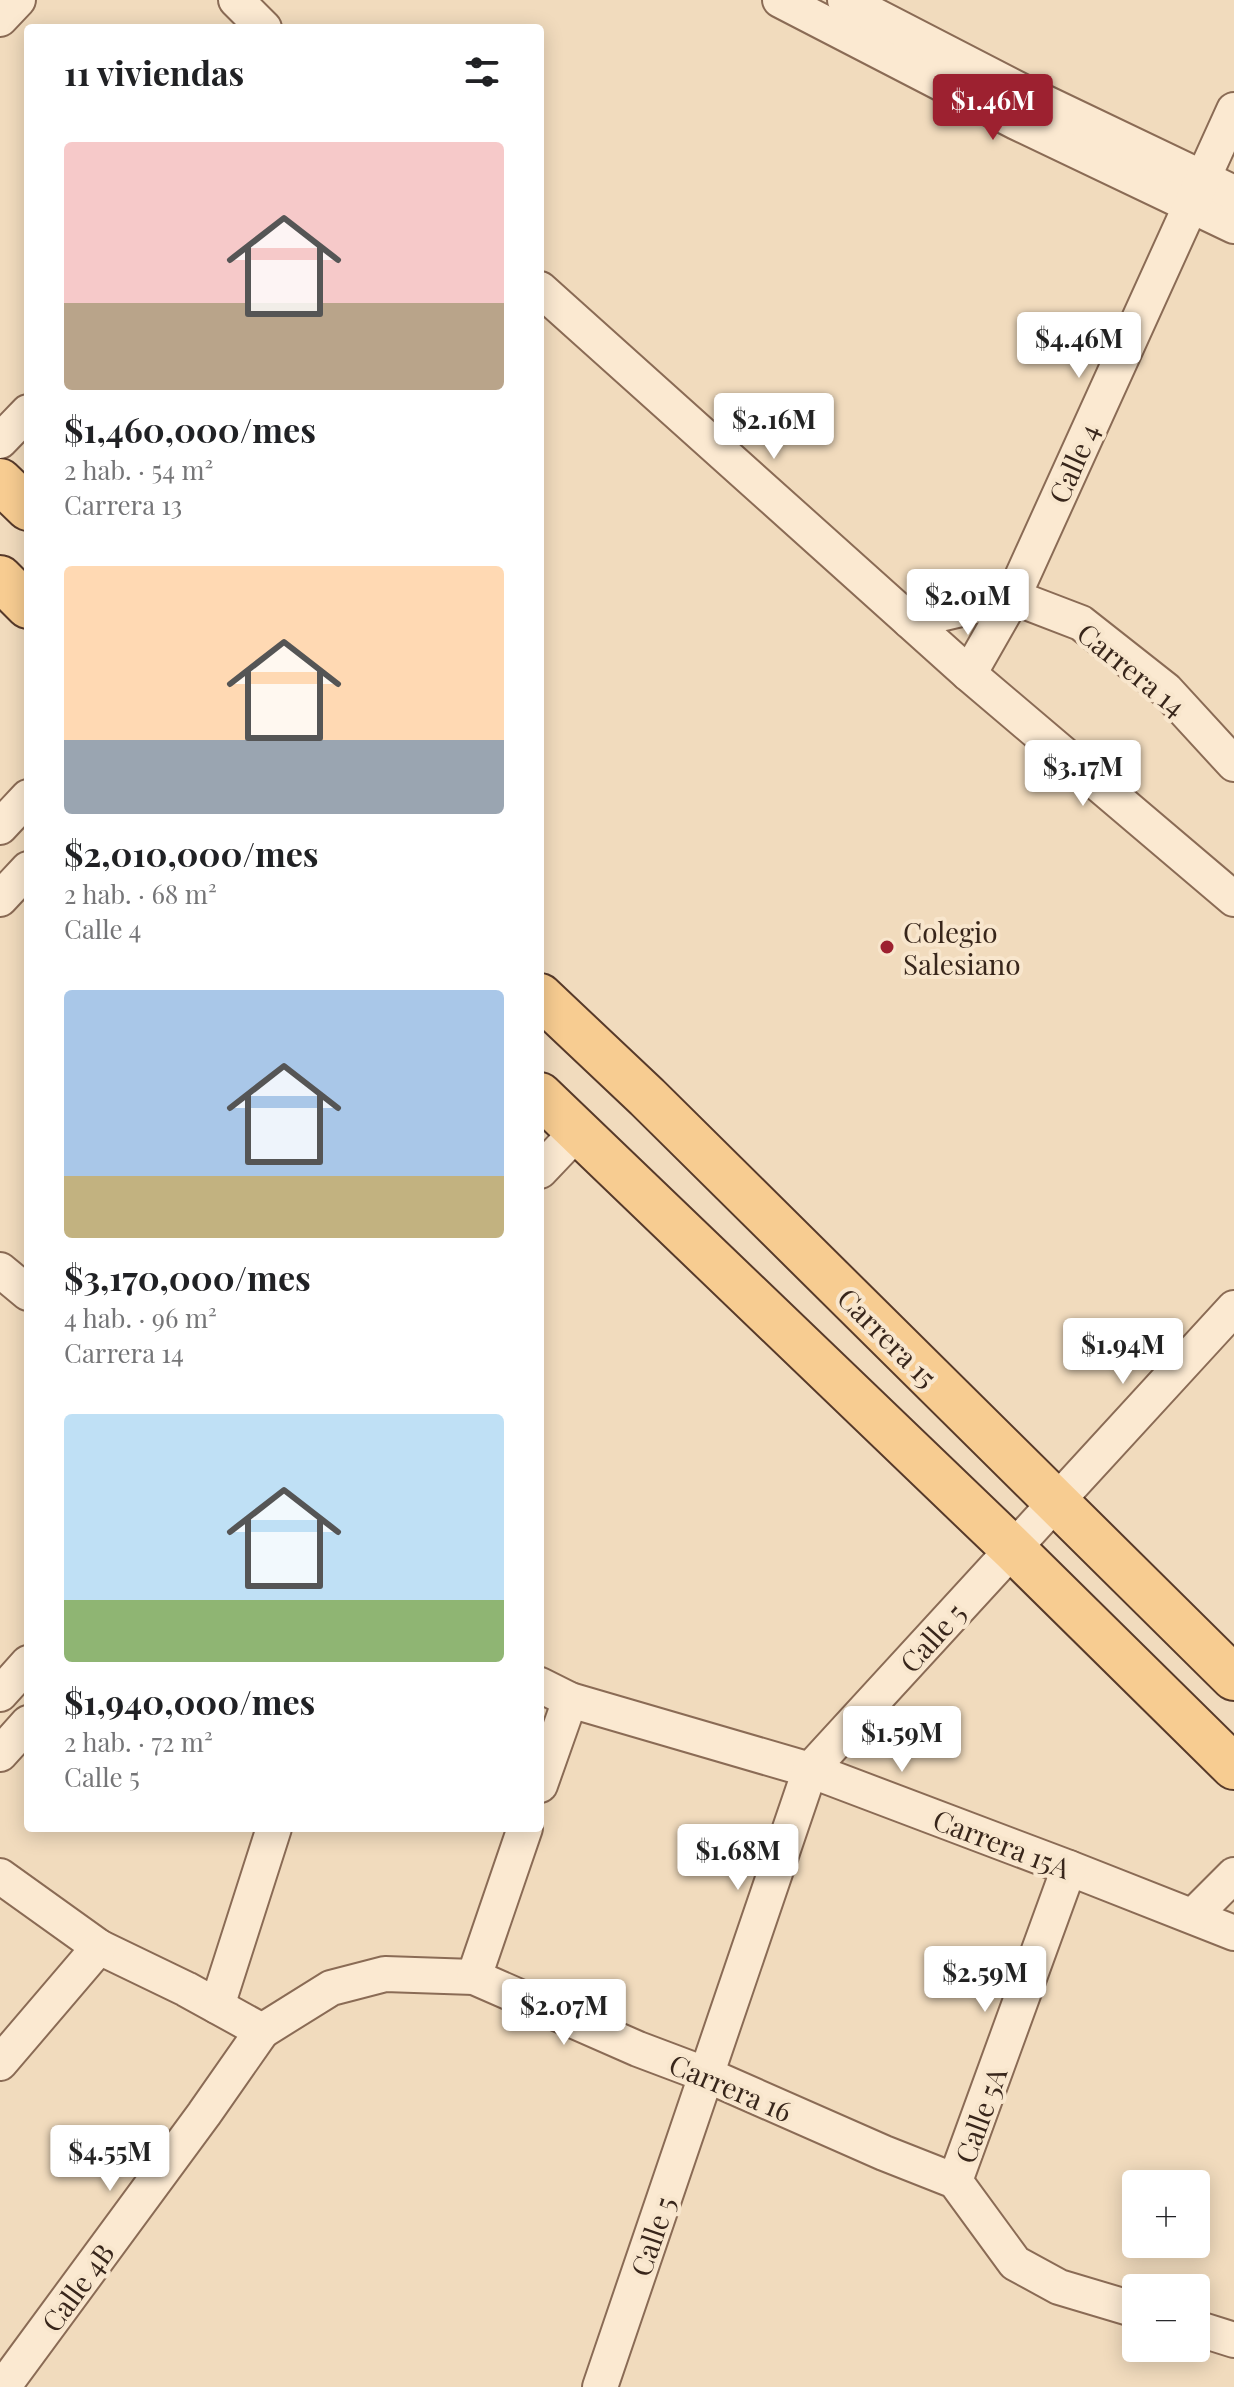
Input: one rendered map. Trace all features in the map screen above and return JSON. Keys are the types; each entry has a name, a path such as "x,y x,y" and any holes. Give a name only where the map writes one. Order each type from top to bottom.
{"main road":[{"path":"0,481 24,504"},
{"path":"0,578 24,602"},
{"name":"Carrera 15","path":"544,1000 647,1097 1234,1678"},
{"path":"552,1110 1013,1549 1234,1767"}],"street":[{"path":"0,19 18,0"},
{"path":"236,0 260,24"},
{"path":"780,0 1016,122 1195,192 1234,193"},
{"path":"845,0 1029,95 1195,192 1234,226"},
{"name":"Calle 4","path":"969,674 1013,597 1234,110"},
{"path":"546,307 1234,899"},
{"path":"0,441 24,416"},
{"path":"910,621 1013,597"},
{"name":"Carrera 14","path":"1013,597 1081,623 1166,690 1234,764"},
{"path":"0,827 24,801"},
{"path":"0,899 24,873"},
{"path":"544,1151 552,1110"},
{"path":"0,1270 24,1290"},
{"name":"Calle 5","path":"600,2387 810,1770 1234,1308"},
{"path":"0,1694 24,1667"},
{"path":"544,1760 555,1692"},
{"name":"Carrera 15A","path":"555,1692 810,1770 1234,1933"},
{"path":"0,1754 24,1727"},
{"path":"217,2006 273,1832"},
{"path":"474,1977 524,1832"},
{"name":"Calle 5A","path":"955,2181 1069,1868"},
{"path":"1193,1916 1234,1875"},
{"path":"0,1876 99,1947 262,2031"},
{"path":"0,2063 99,1947"},
{"name":"Carrera 16","path":"262,2031 331,1988 385,1974 474,1977 955,2181"},
{"name":"Calle 4B","path":"3,2387 262,2031"},
{"path":"955,2181 1015,2263 1059,2287 1122,2306"},
{"path":"1210,2332 1234,2340"}],"place":[{"name":"Colegio Salesiano","path":"887,947"}]}
